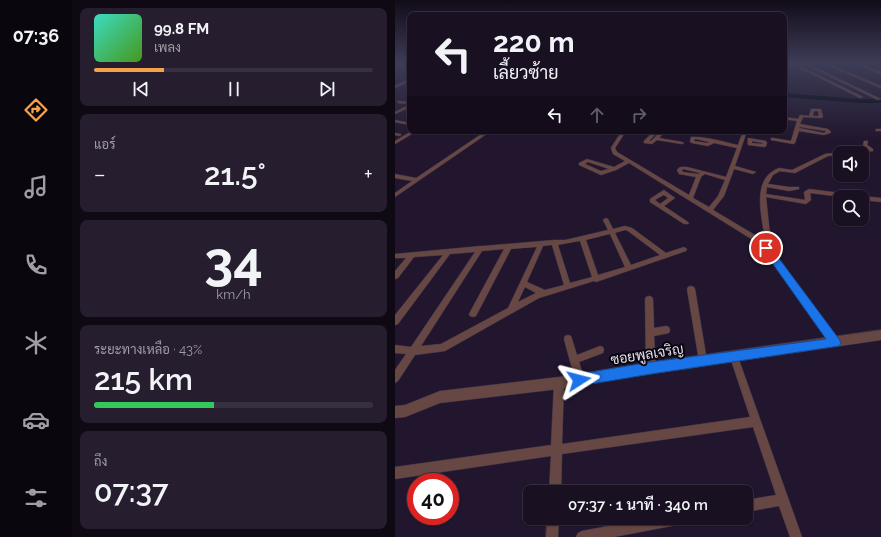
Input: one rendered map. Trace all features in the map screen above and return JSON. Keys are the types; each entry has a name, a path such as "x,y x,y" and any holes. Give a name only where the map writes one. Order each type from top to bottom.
{"street":[{"path":"843,88 861,97"},
{"path":"857,88 879,99"},
{"path":"865,92 881,88"},
{"path":"398,102 407,104"},
{"path":"396,112 407,106"},
{"path":"396,112 407,113"},
{"path":"773,139 793,143 801,116 811,117"},
{"path":"787,120 798,125 824,134 829,132 827,130 798,125"},
{"path":"395,121 407,123"},
{"path":"395,143 410,134"},
{"path":"395,196 485,134"},
{"path":"622,134 616,142 613,150 619,156 759,242 766,248 835,343"},
{"path":"653,134 646,142 652,143 657,139 659,135 658,134"},
{"path":"709,211 721,196 744,134"},
{"path":"743,137 750,139"},
{"path":"657,139 682,143"},
{"path":"713,141 739,146"},
{"path":"759,242 767,235 763,212 763,195 765,185 770,174 779,169 793,172 827,154 871,150 865,145 866,142"},
{"path":"613,169 590,160 581,164 601,173 613,169 628,162"},
{"path":"732,167 753,172"},
{"path":"689,199 701,175 728,179"},
{"path":"395,176 417,180"},
{"path":"765,185 789,190 797,188"},
{"path":"671,188 652,200 686,223"},
{"path":"763,195 806,202 808,200 807,192 809,191 833,194"},
{"path":"660,206 672,198 664,192"},
{"path":"869,199 881,200"},
{"path":"606,220 629,268"},
{"path":"395,256 541,244 582,239 627,228 667,256"},
{"path":"582,239 596,278"},
{"path":"554,242 568,287"},
{"path":"511,310 541,244"},
{"path":"473,314 509,246"},
{"path":"395,378 481,248"},
{"path":"395,349 413,351 442,348 530,299 667,256 684,249"},
{"path":"395,321 449,251"},
{"path":"395,276 413,254"},
{"path":"523,283 545,294"},
{"path":"691,289 703,361"},
{"path":"649,299 651,368"},
{"path":"650,333 666,330"},
{"name":"ซอยพูลเจริญ","path":"395,412 405,411 440,397 559,383 651,368 881,336"},
{"path":"567,339 579,380"},
{"path":"574,360 600,350"},
{"path":"734,357 796,537"},
{"path":"555,485 559,383"},
{"path":"395,473 756,421"},
{"path":"753,505 783,499"},
{"path":"552,537 553,525"},
{"path":"582,537 645,525"}],"waterway":[{"path":"787,95 860,101 881,101"}],"route":[{"path":"579,380 651,368 835,343 766,248"}]}
